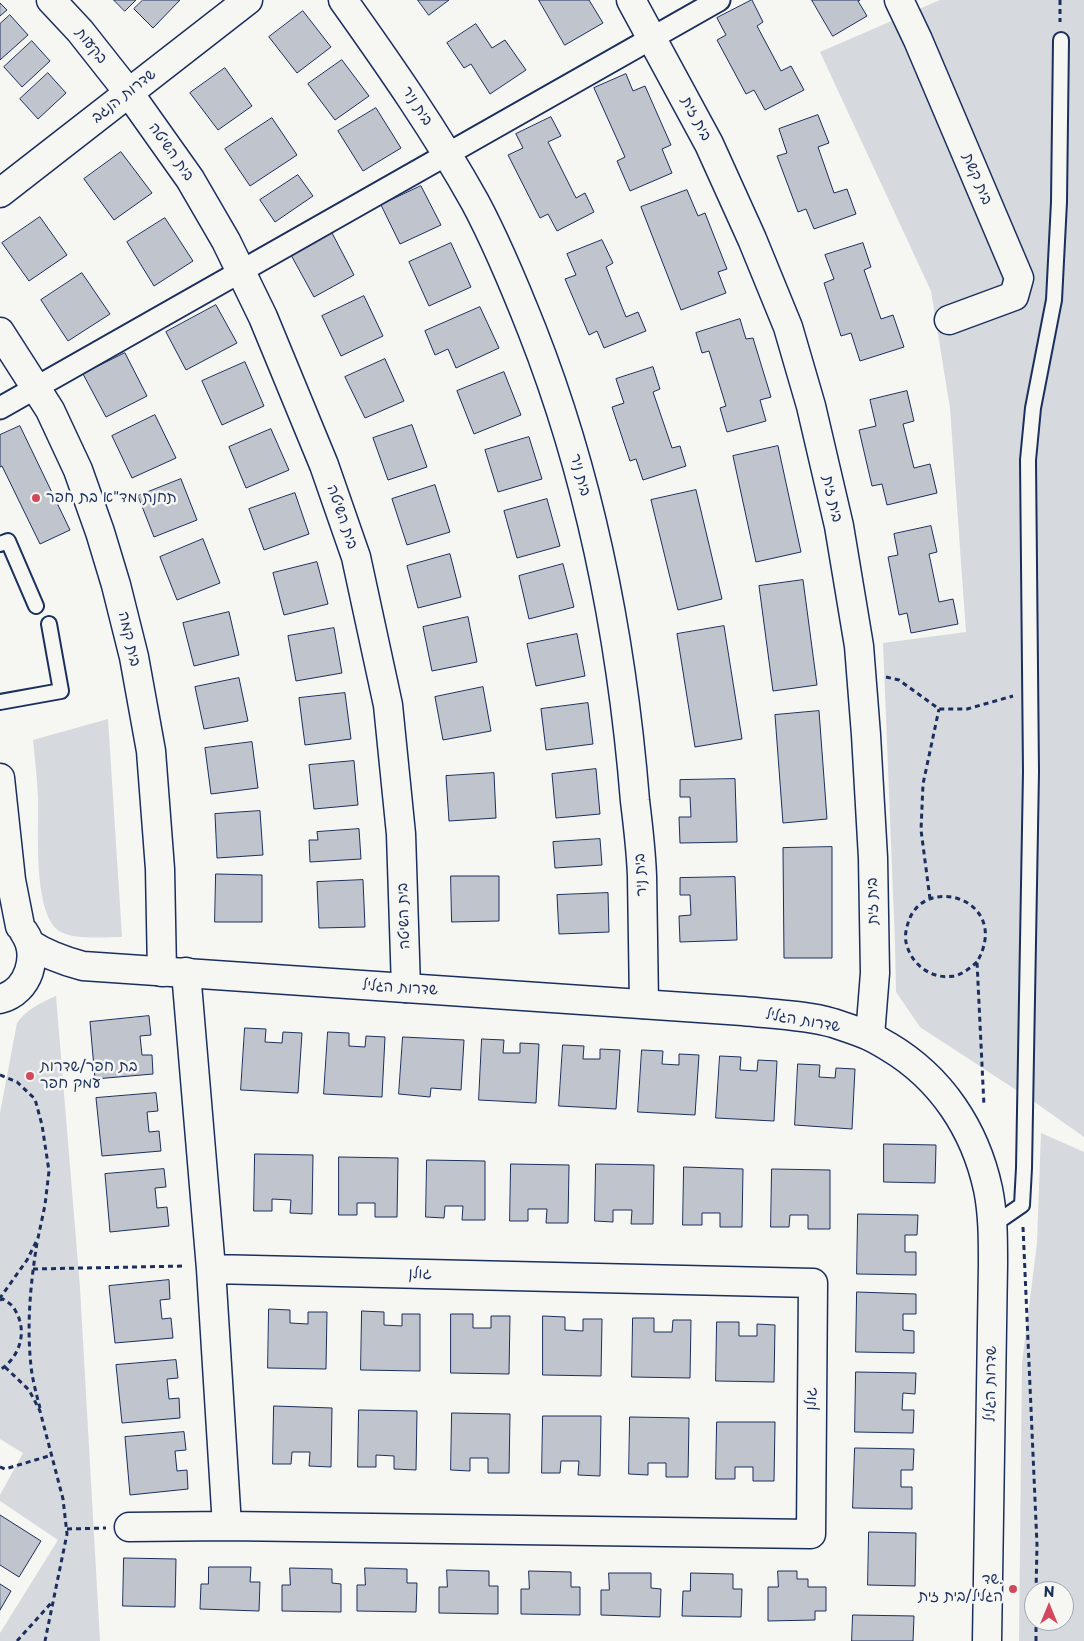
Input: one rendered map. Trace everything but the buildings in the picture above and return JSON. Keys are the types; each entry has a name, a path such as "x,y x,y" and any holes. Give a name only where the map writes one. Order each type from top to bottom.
{"street":[{"name":"בקעות","path":"51,0 80,31 129,93"},
{"name":"שדרות הנגב","path":"0,193 248,0"},
{"name":"בית ניר","path":"343,0 388,62 430,126 476,204 512,278 537,342 572,445 596,535 612,619 630,734 642,874 644,1004"},
{"name":"בית זית","path":"631,0 709,144 752,239 788,327 811,406 839,526 859,646 866,735 873,858 875,973 870,1036"},
{"path":"0,408 719,0"},
{"name":"בית קשת","path":"899,0 918,40 1019,278 1014,296 949,320"},
{"name":"בית השיטה","path":"129,93 190,179 226,241 270,335 324,465 356,557 388,705 396,770 401,834 406,988"},
{"name":"בית קמה","path":"0,332 50,410 78,470 116,585 134,657 151,751 160,869 174,972"},
{"path":"0,778 17,928 32,952 31,966 26,980 1,1001"},
{"name":"שדרות הגליל","path":"17,928 44,953 63,961 83,966 644,1004 791,1016 832,1023 870,1036 905,1057 931,1079 955,1108 974,1143 988,1189 993,1225 988,1641"},
{"name":"שדרות הגליל","path":"26,980 46,973 83,966"},
{"path":"174,972 210,1269 227,1526"},
{"name":"גולן","path":"129,1527 227,1526 811,1534 813,1283 210,1269"}],"lane":[{"path":"993,1225 1022,1206 1031,782 1028,460 1033,408 1054,300 1059,202 1061,40"},
{"path":"0,544 8,541 36,606"},
{"path":"0,702 61,691 49,624"}],"path":[{"path":"861,673 899,680 939,709 966,709 1030,691"},
{"path":"930,899 921,830 923,784 939,709"},
{"path":"943,896 956,897 968,903 978,912 984,924 986,937 984,950 977,962 954,976 941,976 928,972 917,965 909,954 906,942 906,929 910,916 919,906 930,899 943,896"},
{"path":"977,962 984,1110"},
{"path":"0,1075 18,1082 36,1099 49,1171 34,1269 29,1334 32,1374 63,1498 68,1534 45,1641"},
{"path":"1022,1206 1036,1535 1036,1581"},
{"path":"0,1370 16,1354 21,1342 21,1323 14,1308 3,1299 0,1299 27,1260 38,1238"},
{"path":"34,1269 178,1266 210,1269"},
{"path":"5,1367 29,1390 40,1411"},
{"path":"0,1467 5,1469 52,1455"},
{"path":"67,1529 129,1527"},
{"path":"17,1641 53,1600"}],"shaded area":[{"path":"940,0 1084,0 1084,1137 920,1027 896,992 883,643 966,632 950,408 931,291 820,52"},
{"path":"108,719 122,937 90,938 67,935 52,923 45,909 41,891 38,849 37,776 33,740"},
{"path":"56,996 80,1288 100,1641 0,1641 0,1633 58,1540 0,1501 0,1495 23,1453 0,1439 0,1113 17,1023 30,1010"},
{"path":"1041,1133 1084,1152 1084,1641 1019,1641 1022,1363 1037,1243"}],"place":[{"name":"תחנת מד\"א בת חפר","path":"36,498"},
{"name":"בת חפר/שדרות עמק חפר","path":"30,1076"},
{"name":"שד. הגליל/בית זית","path":"1013,1589"}]}
